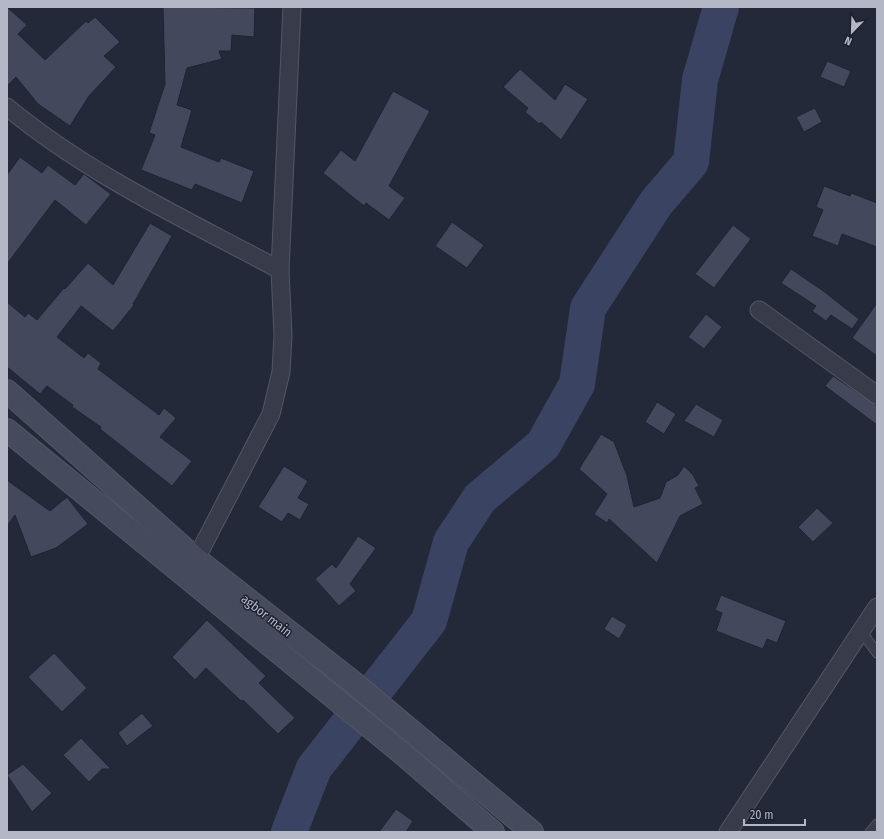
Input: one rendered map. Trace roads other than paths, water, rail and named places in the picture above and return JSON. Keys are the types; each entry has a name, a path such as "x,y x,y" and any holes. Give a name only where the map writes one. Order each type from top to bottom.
{"main road":[{"name":"agbor main","path":"7,391 196,559 354,683 532,832"},
{"path":"8,430 16,427 29,410"},
{"name":"agbor main","path":"8,430 403,754 493,832"}],"street":[{"path":"196,559 271,414 281,372 283,335 280,270 292,7"},
{"path":"7,108 29,126 97,172 280,270"},
{"path":"759,310 877,395"},
{"path":"728,832 877,607"}],"lane":[{"path":"861,631 877,653"},
{"path":"870,832 877,824"}],"waterway":[{"path":"289,832 314,768 429,621 451,542 480,498 543,445 577,384 588,308 656,203 691,162 700,80 721,7"}]}
